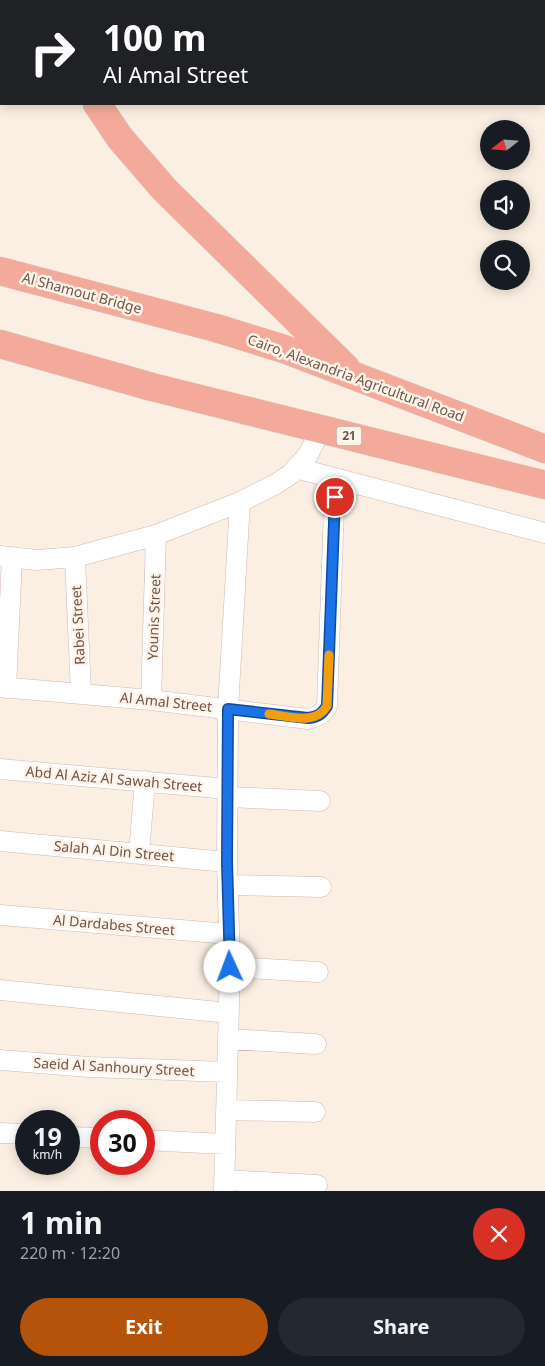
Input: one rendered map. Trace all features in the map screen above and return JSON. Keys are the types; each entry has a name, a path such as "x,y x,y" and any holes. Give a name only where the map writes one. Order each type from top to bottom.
{"highway":[{"path":"98,105 120,138 164,189 352,374"},
{"name":"Al Shamout Bridge","path":"0,272 164,315"},
{"name":"Cairo, Alexandria Agricultural Road","path":"164,315 284,349 545,449"},
{"name":"21","path":"0,344 152,387 545,485"}],"street":[{"path":"3,687 6,557 37,560 75,557 156,535 240,502 276,484 296,468 308,455 321,430"},
{"path":"296,468 545,533"},
{"name":"Al Amal Street","path":"3,687 151,700 308,718 316,717 327,706 335,478"},
{"path":"240,502 228,709 227,862 230,967 224,1186 317,1185"},
{"name":"Younis Street","path":"151,700 156,535"},
{"name":"Rabei Street","path":"75,557 81,694"},
{"name":"Abd Al Aziz Al Sawah Street","path":"0,769 145,781 228,793 320,801"},
{"path":"139,853 145,781"},
{"name":"Salah Al Din Street","path":"0,841 227,862"},
{"path":"228,885 321,887"},
{"name":"Al Dardabes Street","path":"0,915 229,934"},
{"path":"230,967 318,972"},
{"path":"0,990 228,1012"},
{"path":"228,1038 316,1044"},
{"name":"Saeid Al Sanhoury Street","path":"0,1060 227,1072"},
{"path":"227,1110 316,1112"},
{"path":"0,1133 15,1134"},
{"path":"155,1141 225,1144"}],"slow traffic":[{"path":"269,714 308,718 316,717 322,713 327,706 329,655"}],"route":[{"path":"230,967 227,862 228,709 308,718 316,717 327,706 335,497"}]}
